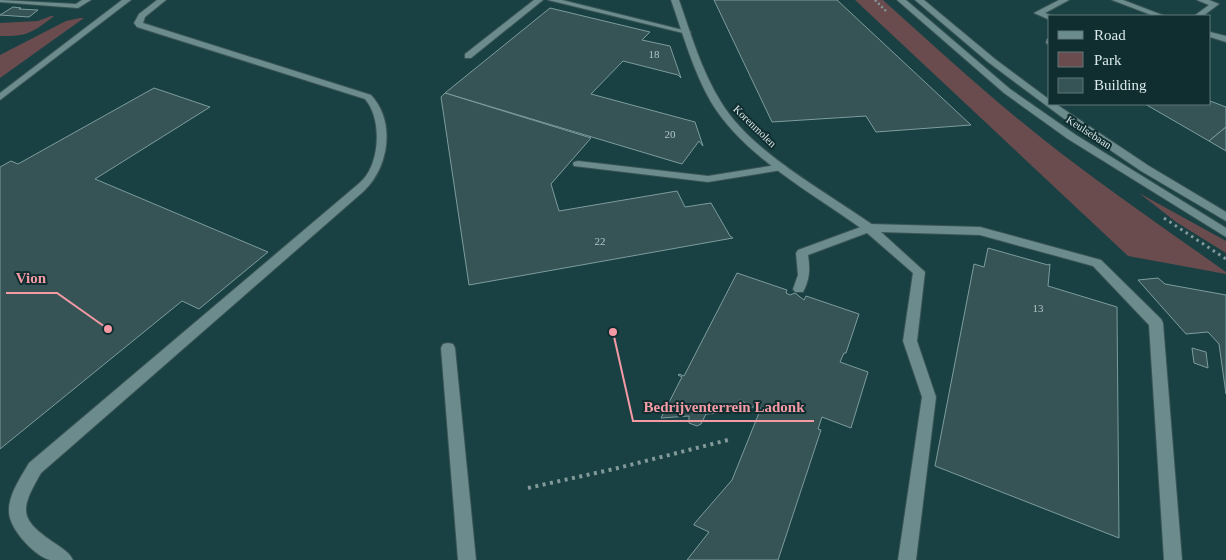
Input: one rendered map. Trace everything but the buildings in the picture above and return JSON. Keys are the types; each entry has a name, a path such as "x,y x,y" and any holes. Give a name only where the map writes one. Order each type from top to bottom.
{"main road":[{"path":"0,0 78,6 87,0"},
{"path":"64,560 22,530 15,517 16,502 23,485 35,468 355,193 373,175 379,159 378,112 376,104 368,97 140,25 138,23 142,16 162,0"},
{"path":"468,56 539,0"},
{"path":"552,0 687,32"},
{"name":"Korenmolen","path":"675,0 705,82 724,115 782,166 869,228 919,272 910,341 929,398 907,560"},
{"name":"Keulsebaan","path":"901,0 974,64 1028,106 1153,189 1226,233"},
{"name":"Keulsebaan","path":"919,0 985,57 1048,104"},
{"path":"1048,17 1038,13 1065,0"},
{"path":"1116,0 1158,15"},
{"path":"1199,15 1214,4 1201,0"},
{"path":"0,97 125,2"},
{"path":"1211,34 1226,39"},
{"name":"Keulsebaan","path":"1049,105 1112,149 1226,217"},
{"path":"578,164 708,180 782,166"},
{"path":"799,289 804,275 802,253 869,228 980,230 1097,263 1156,323 1173,560"},
{"path":"448,348 466,560"}],"path":[{"path":"528,488 614,469 728,440"}],"shaded area":[{"path":"0,0 1226,0 1226,560 0,560"}],"green space":[{"path":"855,0 883,0 1039,136 1226,272 1226,274 1128,256"},
{"path":"54,16 29,32 17,36 0,36 0,23 38,21"},
{"path":"84,18 0,78 0,55 66,21"},
{"path":"1139,193 1226,241 1226,253 1176,222"}],"place":[{"name":"Vion","path":"108,329"},
{"name":"Bedrijventerrein Ladonk","path":"613,332"}]}
